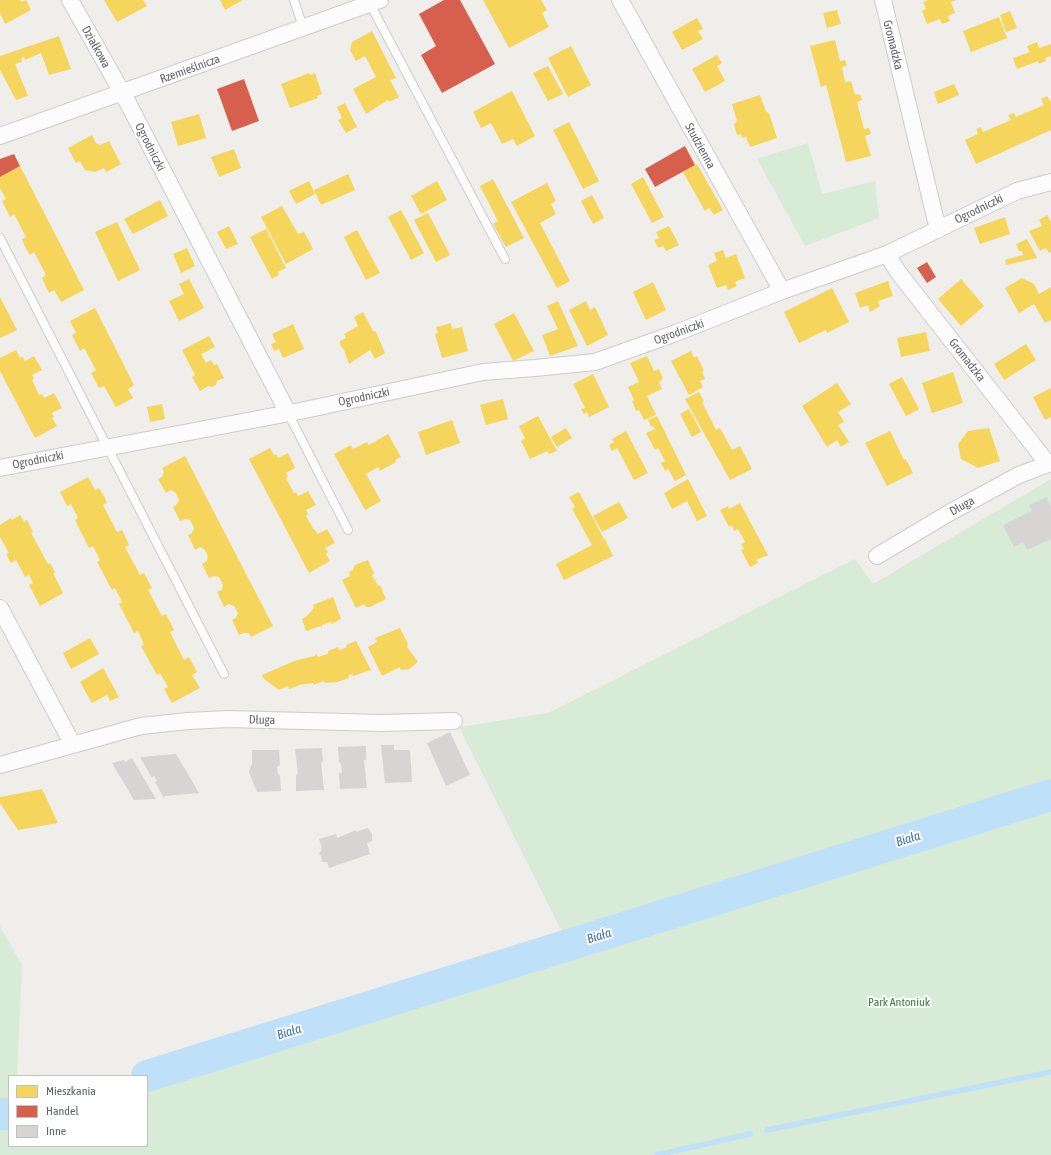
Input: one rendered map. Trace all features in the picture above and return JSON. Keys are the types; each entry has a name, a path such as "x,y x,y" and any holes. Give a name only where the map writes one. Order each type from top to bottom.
{"street":[{"name":"Działkowa","path":"70,0 122,94"},
{"name":"Studzienna","path":"620,0 782,292"},
{"name":"Gromadzka","path":"883,0 938,230"},
{"name":"Rzemieślnicza","path":"0,136 122,94 375,2"},
{"name":"Ogrodniczki","path":"122,94 288,413"},
{"name":"Ogrodniczki","path":"0,468 288,413 482,372 595,362 887,254 1017,191 1051,182"},
{"name":"Gromadzka","path":"887,254 898,272 1050,464"},
{"name":"Długa","path":"877,556 949,513 1019,476 1050,464"},
{"path":"0,608 73,746"},
{"name":"Długa","path":"0,765 141,726 228,719 382,723 454,721"}],"lane":[{"path":"294,0 303,27"},
{"path":"375,2 504,259"},
{"path":"0,238 224,674"},
{"path":"288,413 348,530"}],"green space":[{"path":"808,143 822,194 875,181 879,218 805,246 757,159"},
{"path":"1051,479 1051,786 565,938 459,727 548,713 855,559 873,584"},
{"name":"Park Antoniuk","path":"1051,795 1051,1155 0,1155 0,1118 8,1118 8,1147 148,1147 148,1080"},
{"path":"0,926 22,965 17,1075 8,1075 8,1104 0,1103"}],"building: Mieszkania":[{"path":"0,0 20,0 21,2 26,0 31,10 5,24 0,13"},
{"path":"104,0 143,0 147,6 117,22"},
{"path":"220,0 243,0 225,10"},
{"path":"483,0 541,0 547,10 542,13 549,27 509,48"},
{"path":"929,0 957,0 951,2 955,13 948,16 950,21 942,24 940,19 927,24 922,11 926,9 923,2"},
{"path":"837,10 841,24 827,28 823,13"},
{"path":"1010,11 1017,28 1006,32 1000,15"},
{"path":"999,17 1007,38 971,52 963,31"},
{"path":"697,18 703,29 698,31 703,39 682,50 672,32"},
{"path":"372,31 396,78 390,80 399,97 389,102 388,100 366,114 353,89 376,77 365,56 356,61 350,50 352,42"},
{"path":"59,36 71,69 49,75 41,53 25,60 24,57 21,58 22,62 15,64 28,96 16,100 0,70 0,56"},
{"path":"835,40 840,61 845,60 847,66 842,67 845,82 851,81 855,95 860,94 862,100 857,102 864,129 869,128 871,134 865,136 871,156 846,162 826,85 821,87 810,46"},
{"path":"1037,42 1039,48 1051,44 1051,56 1045,58 1046,61 1039,64 1038,61 1017,69 1013,58 1030,52 1027,46"},
{"path":"571,46 591,85 568,97 548,58"},
{"path":"717,55 722,63 717,66 725,81 705,92 692,69"},
{"path":"548,66 563,94 548,101 533,73"},
{"path":"309,73 310,75 315,73 322,94 317,96 318,98 290,108 281,84"},
{"path":"954,84 959,95 938,104 934,92"},
{"path":"512,91 535,136 517,146 513,139 502,144 491,123 481,128 473,112"},
{"path":"760,95 766,112 769,113 777,138 750,147 746,137 742,138 741,134 737,135 734,124 737,121 732,104"},
{"path":"1047,96 1051,102 1051,130 976,164 965,140 978,134 976,129 981,127 983,132 1011,120 1008,115 1014,113 1016,117 1044,105 1041,99"},
{"path":"345,103 357,127 346,133 338,120 342,118 337,107"},
{"path":"199,114 206,138 178,146 171,122"},
{"path":"569,122 599,181 583,189 553,130"},
{"path":"92,135 96,143 100,145 109,141 121,164 106,172 104,168 95,172 85,170 80,161 76,163 68,148"},
{"path":"234,149 241,168 219,177 211,157"},
{"path":"697,164 723,210 714,215 709,208 705,211 683,172"},
{"path":"20,166 84,290 61,302 54,290 49,293 42,278 46,275 34,252 30,255 25,247 22,239 26,237 14,214 10,217 2,201 6,199 0,188 0,177"},
{"path":"348,174 355,190 321,205 314,190"},
{"path":"643,177 664,217 652,223 631,184"},
{"path":"493,179 524,238 506,247 493,224 498,221 480,186"},
{"path":"309,181 315,194 296,204 289,191"},
{"path":"437,181 447,200 421,214 411,196"},
{"path":"547,183 556,201 551,204 556,214 540,223 570,281 557,288 511,202"},
{"path":"592,195 604,218 593,224 581,201"},
{"path":"160,200 168,216 133,234 124,219"},
{"path":"282,206 298,234 304,232 313,249 286,264 261,217"},
{"path":"401,210 424,253 411,260 388,217"},
{"path":"428,213 450,255 436,262 414,220"},
{"path":"1047,215 1051,222 1051,252 1049,253 1046,248 1040,251 1029,231 1042,226 1039,220"},
{"path":"1005,217 1010,234 980,244 974,228"},
{"path":"117,222 140,270 118,281 95,232"},
{"path":"229,226 238,244 226,249 217,232"},
{"path":"669,226 679,245 666,251 663,246 658,248 654,240 659,238 656,232"},
{"path":"266,229 286,268 278,272 279,275 272,279 250,237"},
{"path":"357,230 380,273 366,280 344,237"},
{"path":"1027,239 1037,258 1006,265 1005,260 1023,255 1022,251 1019,251 1016,244"},
{"path":"187,248 195,266 181,273 173,254"},
{"path":"723,250 726,258 736,254 745,278 735,282 737,286 728,290 726,285 717,288 708,265 717,261 714,253"},
{"path":"1022,278 1034,284 1039,294 1051,287 1051,320 1045,323 1034,304 1019,313 1005,288"},
{"path":"189,279 204,308 179,321 169,301 184,294 179,284"},
{"path":"961,279 984,306 961,326 938,299"},
{"path":"888,281 893,296 878,301 880,306 870,312 868,305 860,308 855,293"},
{"path":"653,282 666,310 646,320 633,292"},
{"path":"832,288 849,322 827,333 826,330 799,343 784,312"},
{"path":"0,297 17,330 0,338"},
{"path":"558,301 578,346 550,356 542,335 558,329 547,306"},
{"path":"586,301 590,310 595,307 608,335 587,346 569,310"},
{"path":"95,308 134,385 128,389 133,398 116,407 104,386 99,388 91,373 96,370 84,348 80,351 72,335 76,333 70,321"},
{"path":"363,312 373,331 376,332 385,353 375,359 370,350 349,364 344,350 340,345 340,341 346,338 344,334 358,326 354,317"},
{"path":"514,313 534,351 513,361 494,324"},
{"path":"451,323 452,329 462,327 468,351 442,358 435,334 438,333 436,327"},
{"path":"293,324 304,349 283,358 279,349 274,351 271,344 276,342 272,334"},
{"path":"926,332 930,351 901,357 897,338"},
{"path":"209,336 215,347 201,354 206,363 211,360 214,365 217,364 224,378 217,381 216,385 212,387 208,386 200,391 192,377 195,375 182,350"},
{"path":"1026,344 1036,360 1004,380 994,364"},
{"path":"16,350 20,358 22,356 25,361 34,356 42,370 32,375 34,379 32,380 39,395 42,394 44,398 54,393 62,408 52,413 54,417 52,418 57,426 35,438 0,371 0,358"},
{"path":"691,351 694,358 697,356 704,371 702,372 705,379 700,381 703,387 689,395 671,361"},
{"path":"647,356 654,371 659,369 663,379 659,382 662,389 647,396 656,415 644,420 639,410 636,411 632,401 634,400 628,387 639,382 630,363"},
{"path":"953,372 963,403 932,413 922,383"},
{"path":"593,374 609,407 589,417 587,412 584,414 581,409 585,408 573,384"},
{"path":"902,377 919,409 906,416 889,384"},
{"path":"837,383 851,404 838,412 844,422 838,425 849,442 841,447 837,440 827,447 802,406"},
{"path":"1051,388 1051,417 1045,420 1033,397"},
{"path":"699,392 704,401 702,402 716,430 720,428 732,450 740,446 752,469 730,480 685,399"},
{"path":"503,399 508,419 486,425 480,405"},
{"path":"162,404 165,419 150,422 147,407"},
{"path":"689,409 701,432 692,437 680,414"},
{"path":"538,416 557,451 549,454 547,451 530,459 521,441 525,439 519,426"},
{"path":"657,416 686,475 675,481 668,469 665,471 661,463 665,461 658,448 655,450 646,433 655,429 653,426 651,427 648,420"},
{"path":"452,420 460,443 426,455 418,432"},
{"path":"566,428 572,438 557,447 551,437"},
{"path":"989,428 1000,461 978,468 961,459 958,444 968,431"},
{"path":"626,431 648,473 634,480 617,448 612,451 609,445 614,442 612,439"},
{"path":"890,431 904,460 906,459 913,473 887,486 865,443"},
{"path":"388,434 401,457 395,460 396,462 380,471 378,467 366,474 381,501 365,510 334,454 351,445 353,449 367,442 369,445"},
{"path":"270,448 274,455 276,454 278,458 288,453 295,468 286,473 288,477 286,478 294,493 296,492 298,496 308,491 316,505 306,510 308,514 306,516 318,534 327,529 335,543 325,548 328,552 326,554 330,561 309,573 249,459"},
{"path":"185,456 273,626 251,637 249,633 239,635 232,620 236,618 238,613 236,609 234,606 229,604 224,607 217,592 222,590 223,585 219,577 214,576 209,578 202,564 207,561 208,556 204,549 200,547 195,550 188,535 192,533 194,528 190,520 185,519 180,521 173,507 179,500 175,492 171,490 166,493 158,479 162,477 164,472 162,468"},
{"path":"88,477 95,490 99,488 104,496 107,503 103,505 117,532 122,530 129,545 125,547 140,575 144,573 152,588 148,590 162,616 166,614 174,630 170,632 184,660 189,657 197,672 192,675 200,688 172,703 164,689 168,687 160,673 157,675 141,646 144,645 138,631 134,633 119,604 122,602 115,588 112,590 97,562 100,560 93,546 89,548 75,520 78,518 71,504 67,506 60,492"},
{"path":"688,479 707,516 697,521 687,501 672,509 664,493"},
{"path":"579,492 604,539 598,542 605,539 613,556 564,580 556,564 592,545 572,509 575,507 569,497"},
{"path":"619,502 628,518 602,532 593,516"},
{"path":"740,503 768,555 756,560 758,563 750,567 741,550 744,549 741,544 745,542 738,529 734,531 732,525 729,527 720,510 728,506 729,509"},
{"path":"20,515 24,522 27,520 33,532 31,533 48,564 50,563 55,572 53,573 63,593 40,606 29,585 33,583 29,575 25,577 16,560 11,563 6,554 9,553 0,537 0,525 11,518 12,520"},
{"path":"368,560 374,573 372,575 374,580 377,578 375,581 378,586 380,585 386,599 370,607 366,607 364,604 356,608 342,580 350,576 349,572 353,570 355,565"},
{"path":"333,597 341,619 332,624 331,622 322,625 322,628 321,626 306,631 302,619 314,608 313,605"},
{"path":"400,628 408,644 407,647 418,662 409,669 401,670 400,667 382,676 368,647 377,642 375,638"},
{"path":"90,638 99,654 71,669 63,653"},
{"path":"356,641 371,670 353,676 352,674 348,676 349,678 337,682 325,683 324,681 313,685 313,683 300,685 289,689 288,686 279,690 264,679 262,675 294,661 315,656 316,653 318,657 328,654 328,651 338,647 339,650"},
{"path":"103,668 119,697 110,701 107,695 92,703 80,682"},
{"path":"42,789 58,823 18,830 0,803 0,797"}],"building: Handel":[{"path":"444,0 460,0 495,64 442,93 421,55 436,46 419,14"},
{"path":"244,79 259,121 232,131 217,89"},
{"path":"685,146 695,165 655,187 645,169"},
{"path":"14,154 20,166 0,177 0,159"},
{"path":"927,262 936,277 927,283 917,268"}],"building: Inne":[{"path":"1046,497 1051,507 1051,539 1027,550 1023,542 1014,547 1003,525 1032,511 1029,505"},
{"path":"450,732 470,775 446,786 427,743"},
{"path":"381,745 394,745 394,750 410,750 412,782 385,783"},
{"path":"366,746 366,760 364,760 367,788 340,789 339,774 342,772 341,764 339,762 338,747"},
{"path":"322,748 323,762 321,762 324,790 296,791 296,775 298,773 295,749"},
{"path":"252,750 279,750 280,765 277,767 278,774 280,776 281,791 257,792 249,772 252,763"},
{"path":"176,754 199,793 165,796 164,798 155,782 157,781 154,776 152,778 140,757"},
{"path":"132,758 156,799 134,800 112,763 124,760 125,762"},
{"path":"368,828 372,834 372,841 367,843 370,854 329,868 327,862 322,862 321,855 319,854 322,848 319,839 336,834 337,838 356,830 356,832"}],"waterway":[{"name":"Biała","path":"148,1076 1051,795"},
{"path":"767,1130 1051,1072"},
{"name":"Biała","path":"0,1114 8,1114"},
{"path":"657,1155 750,1134"}]}
